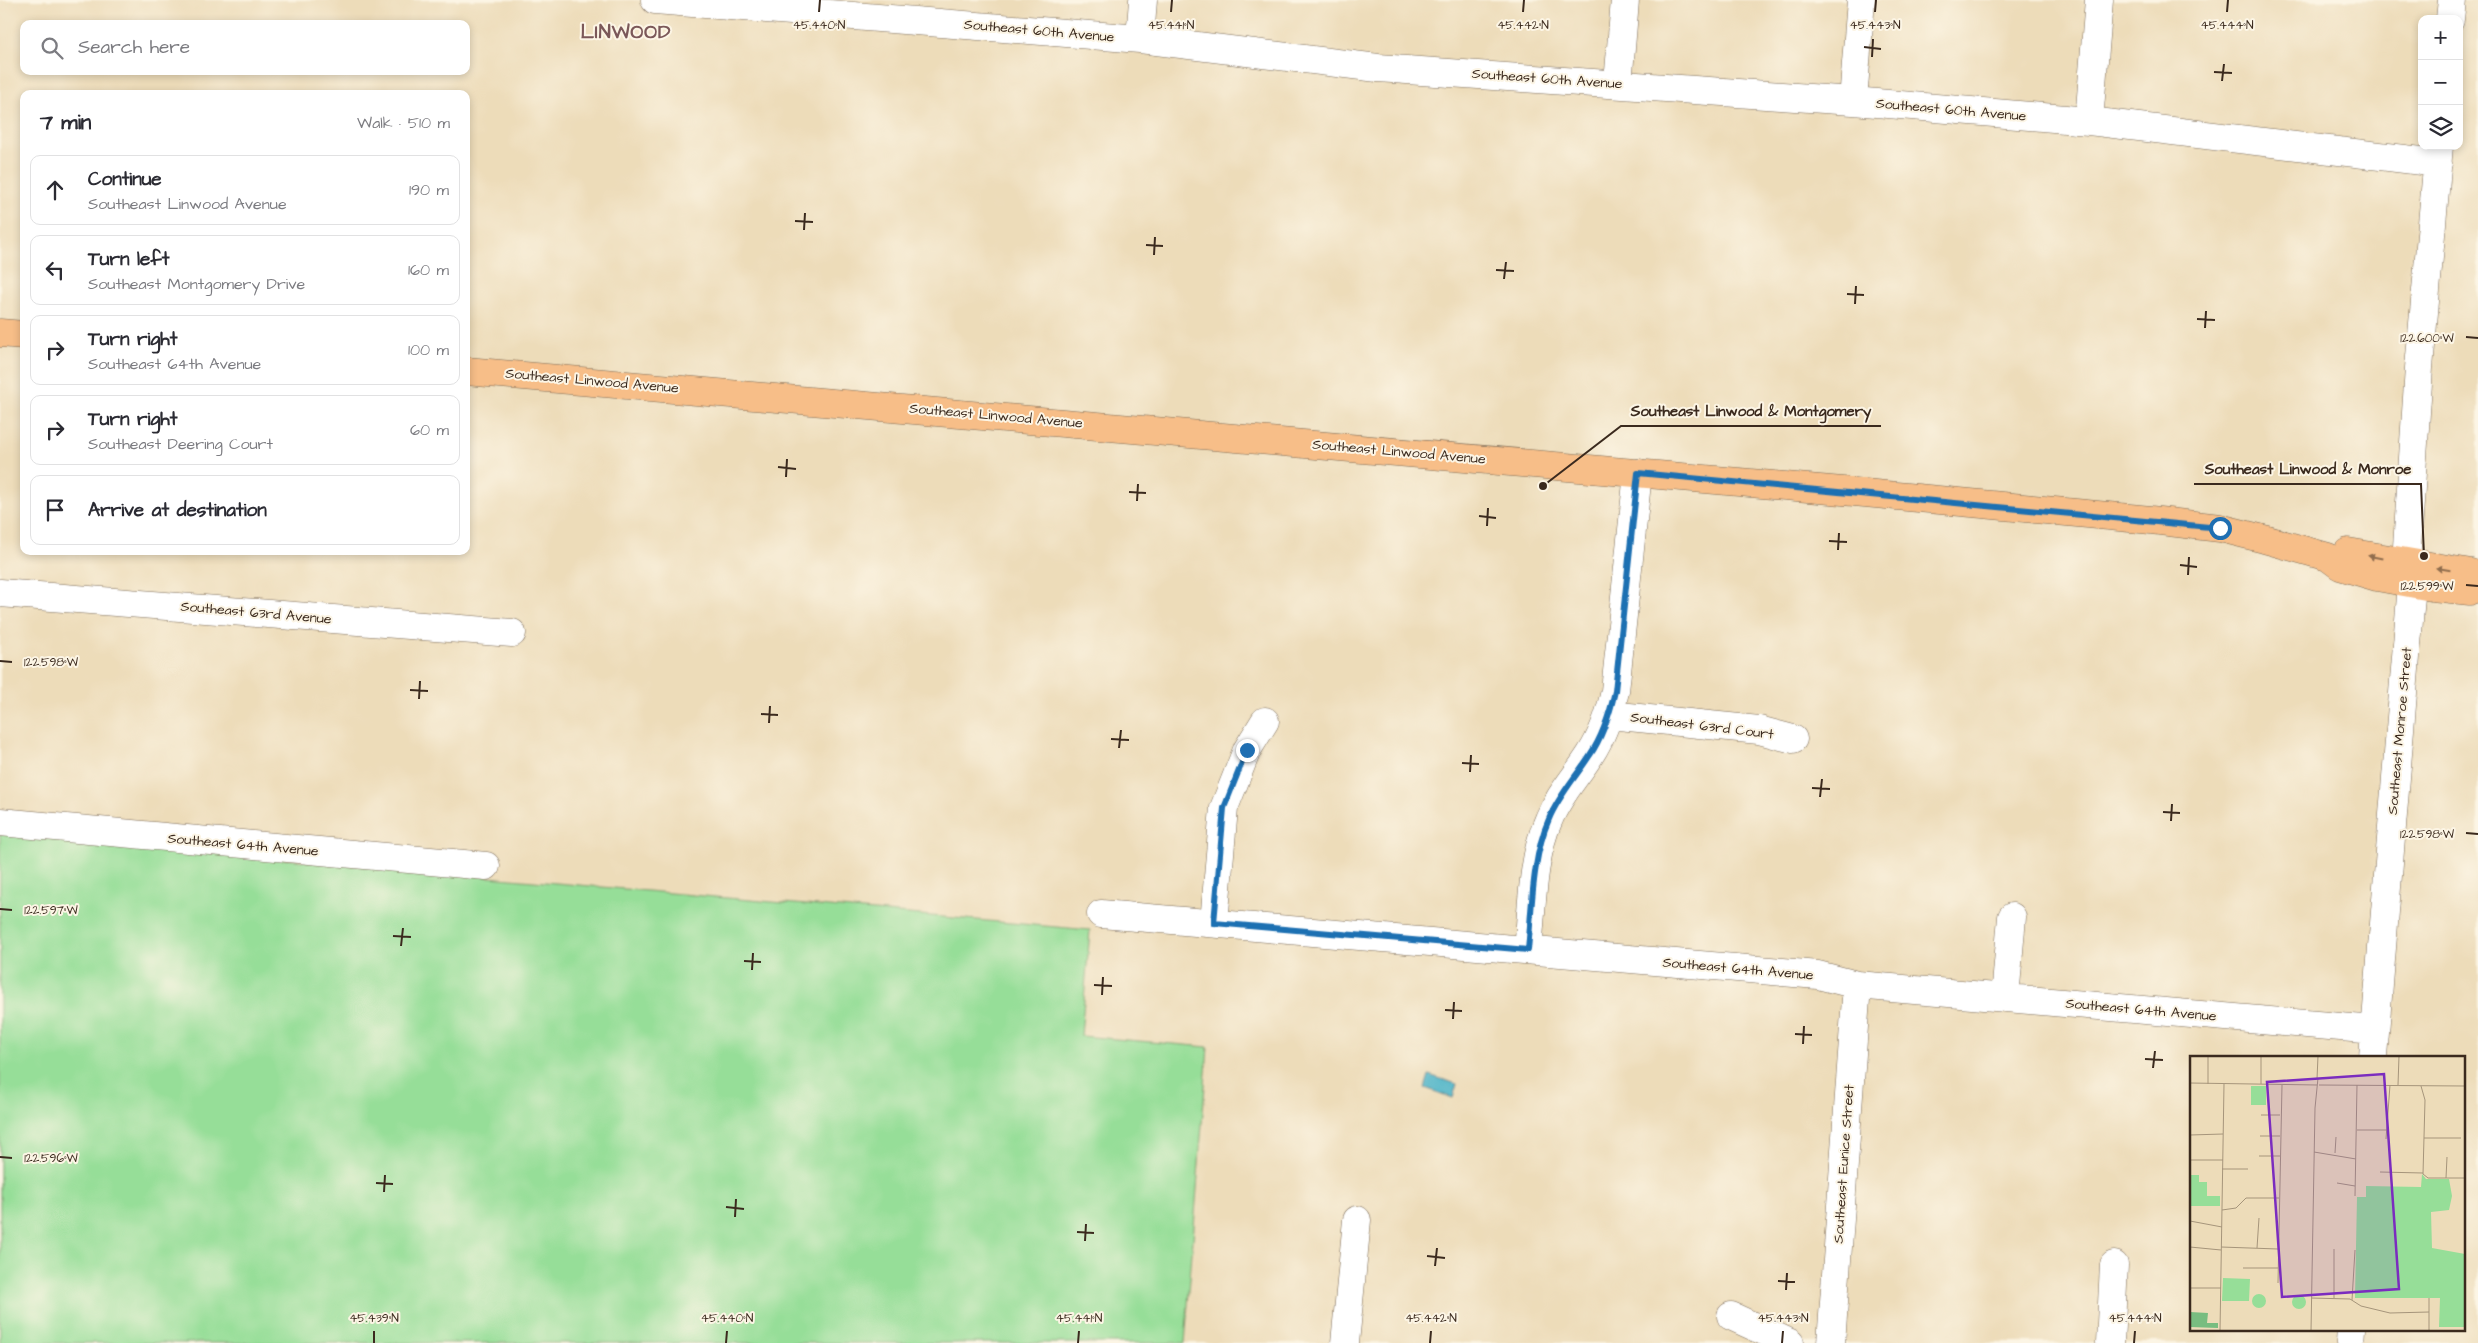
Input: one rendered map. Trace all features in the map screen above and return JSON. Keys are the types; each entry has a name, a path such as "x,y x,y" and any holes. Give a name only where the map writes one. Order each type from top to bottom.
{"main road":[{"path":"0,333 20,335"},
{"name":"Southeast Linwood Avenue","path":"470,371 1638,473 2220,528 2328,557 2340,566 2409,573 2470,573 2478,578"},
{"name":"Southeast Linwood Avenue","path":"2409,573 2470,591 2478,588"}],"street":[{"name":"Southeast 60th Avenue","path":"655,0 1140,40 1378,68 1853,101 2439,154"},
{"path":"1140,40 1143,0"},
{"path":"1618,84 1625,0"},
{"path":"1853,101 1861,0"},
{"path":"2089,121 2098,0"},
{"path":"2450,15 2452,0"},
{"name":"Southeast Monroe Street","path":"2373,1056 2409,573 2419,368 2439,154"},
{"path":"1528,950 1539,846 1558,798 1592,753 1609,715 1619,670 1638,473"},
{"name":"Southeast 63rd Avenue","path":"0,593 512,633"},
{"name":"Southeast 63rd Court","path":"1609,715 1759,730 1793,739"},
{"path":"1214,923 1224,808 1247,750 1265,721"},
{"name":"Southeast 64th Avenue","path":"0,822 486,866"},
{"name":"Southeast 64th Avenue","path":"1101,914 1818,975 1857,984 2375,1030"},
{"path":"2004,998 2012,917"},
{"name":"Southeast Eunice Street","path":"1831,1343 1857,984"},
{"path":"1346,1343 1356,1220"},
{"path":"2110,1343 2114,1265"},
{"path":"1731,1316 1790,1343"},
{"path":"2350,1343 2351,1330"}],"green space":[{"path":"0,834 1090,930 1081,1036 1208,1047 1185,1343 0,1343"}],"water":[{"path":"1429,1075 1457,1084 1453,1098 1425,1088"}],"place":[{"name":"Southeast Linwood & Montgomery","path":"1543,486"},
{"name":"Southeast Linwood & Monroe","path":"2424,556"}],"district":[{"name":"LINWOOD","path":"626,32"}],"route":[{"path":"1247,750 1233,780 1224,808 1214,923 1528,950 1539,846 1558,798 1592,753 1609,715 1615,691 1619,670 1638,473 2220,528"}]}
